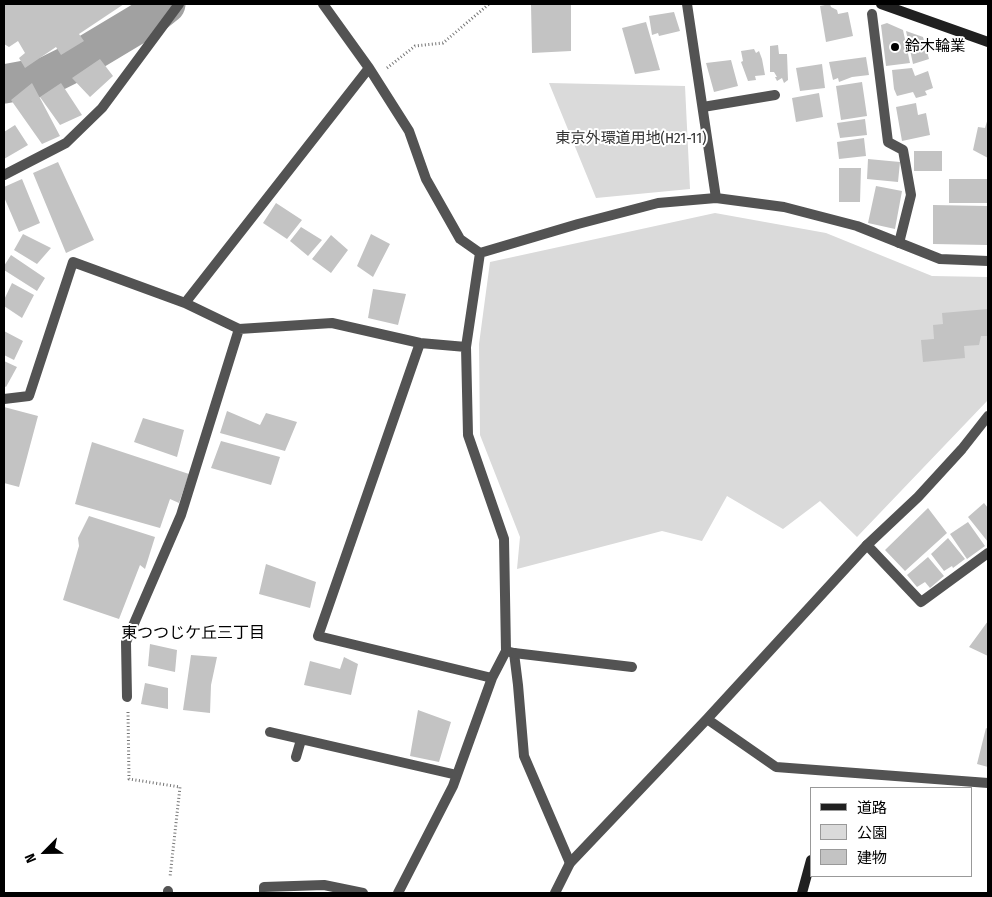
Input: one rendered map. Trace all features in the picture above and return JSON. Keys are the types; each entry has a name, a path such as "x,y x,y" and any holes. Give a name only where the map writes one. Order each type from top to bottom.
{"main road":[{"path":"881,4 988,42"},
{"path":"802,893 810,864"}],"street":[{"path":"4,175 66,143 102,108 179,4"},
{"path":"323,4 369,68 409,131 426,179 460,239 480,253"},
{"path":"687,4 716,198"},
{"path":"872,14 888,142 903,150 910,195 899,243"},
{"path":"185,303 369,68"},
{"path":"703,107 774,95"},
{"path":"480,253 658,203 716,198 784,207 857,226 940,259 988,261"},
{"path":"480,253 466,347 468,435 504,539 510,652 518,684 524,756 570,862"},
{"path":"4,399 29,396 73,262 185,303 238,329 332,323 420,343 466,347"},
{"path":"127,697 126,642 181,515 238,329"},
{"path":"420,343 318,636 492,678"},
{"path":"555,893 570,862 707,719 867,545 918,498 962,450 988,416"},
{"path":"867,545 921,602 988,553"},
{"path":"398,893 454,786 492,678 510,652"},
{"path":"510,652 632,667"},
{"path":"707,719 776,767 988,783"},
{"path":"270,732 457,775"},
{"path":"296,758 301,740"},
{"path":"264,893 264,887 324,885 363,893"}],"path":[{"path":"375,78 415,46 443,43 489,4"},
{"path":"127,697 130,779 180,787 168,892"}],"green space":[{"name":"東京外環道用地(H21-11)","path":"549,83 685,86 690,189 596,198"},
{"path":"715,213 826,233 932,276 988,277 988,400 857,537 820,501 783,529 727,496 702,541 662,531 517,569 520,537 480,435 479,344 490,262"}],"building":[{"path":"4,4 124,4 79,34 84,41 61,55 56,47 25,68 19,58 25,53 18,41 9,47 4,44"},
{"path":"531,4 571,4 571,51 532,53"},
{"path":"830,4 831,7 837,10 838,14 848,12 853,36 826,42 820,6"},
{"path":"674,12 680,31 659,36 658,33 652,35 649,16"},
{"path":"646,22 660,70 635,74 622,28"},
{"path":"887,23 903,30 910,63 886,66 881,25"},
{"path":"906,31 923,37 929,59 913,64"},
{"path":"778,45 779,54 787,54 788,80 784,83 782,78 777,81 774,72 770,72 770,46"},
{"path":"754,49 756,53 759,51 765,75 755,76 756,80 748,81 741,62 743,61 741,51"},
{"path":"866,57 869,75 852,77 839,82 838,78 833,80 829,62"},
{"path":"100,59 113,76 90,97 72,78"},
{"path":"731,60 738,86 714,92 706,63"},
{"path":"822,64 825,88 800,91 796,68"},
{"path":"912,68 915,76 928,71 933,88 925,91 927,95 916,98 913,92 897,96 894,89 892,70"},
{"path":"862,82 867,116 841,120 836,86"},
{"path":"32,83 60,136 42,144 11,100"},
{"path":"61,83 82,115 60,125 40,97"},
{"path":"819,93 823,117 796,122 792,98"},
{"path":"916,103 918,115 926,113 930,135 902,141 896,107"},
{"path":"988,118 988,158 973,150 978,127 985,128"},
{"path":"865,119 867,135 840,138 837,123"},
{"path":"15,125 28,145 4,159 4,132"},
{"path":"864,138 866,156 839,159 837,142"},
{"path":"914,151 942,151 942,171 914,171"},
{"path":"868,159 900,162 898,182 867,179"},
{"path":"58,162 94,240 66,253 33,173"},
{"path":"839,168 861,168 860,202 839,202"},
{"path":"22,179 40,223 19,232 4,197 4,187"},
{"path":"949,179 988,179 988,203 949,203"},
{"path":"876,186 902,191 895,229 868,223"},
{"path":"276,203 302,220 287,239 263,223"},
{"path":"933,205 987,206 987,245 933,244"},
{"path":"301,227 322,240 308,256 290,241"},
{"path":"23,234 51,248 37,264 14,250"},
{"path":"371,234 390,244 373,277 357,266"},
{"path":"331,235 348,250 331,273 312,259"},
{"path":"11,255 45,278 37,291 4,270 4,266"},
{"path":"12,283 34,295 22,318 4,306 4,300"},
{"path":"373,289 406,294 398,325 368,318"},
{"path":"988,309 988,336 981,336 979,345 964,346 965,358 923,362 921,340 934,339 933,325 943,324 942,313"},
{"path":"4,331 23,341 14,360 4,355"},
{"path":"4,361 17,367 6,387 4,386"},
{"path":"4,407 38,416 19,487 4,483"},
{"path":"227,411 260,425 266,413 297,422 285,451 220,433"},
{"path":"143,418 184,430 177,457 134,442"},
{"path":"221,441 280,457 271,485 211,468"},
{"path":"92,442 189,474 179,503 170,499 160,528 75,504"},
{"path":"984,503 988,508 988,542 968,517"},
{"path":"928,508 947,533 905,571 885,550"},
{"path":"89,516 155,537 145,569 140,565 119,619 63,600 79,546 78,538"},
{"path":"968,522 985,546 967,559 950,534"},
{"path":"948,538 965,559 953,568 952,566 944,571 931,554"},
{"path":"928,557 944,576 930,588 925,582 917,587 907,575"},
{"path":"266,564 316,582 310,608 259,594"},
{"path":"988,621 988,656 969,647"},
{"path":"150,644 177,650 175,672 148,666"},
{"path":"191,655 217,657 211,685 210,713 183,710"},
{"path":"344,657 358,664 351,695 304,685 310,661 340,669"},
{"path":"145,683 168,688 168,709 141,704"},
{"path":"418,710 451,722 439,762 410,756"},
{"path":"986,728 988,729 988,767 977,764"}],"waterway":[{"path":"4,84 47,76 71,64 151,16 166,4"}],"place":[{"name":"鈴木輪業","path":"895,47"}],"district":[{"name":"東つつじケ丘三丁目","path":"193,634"}]}
